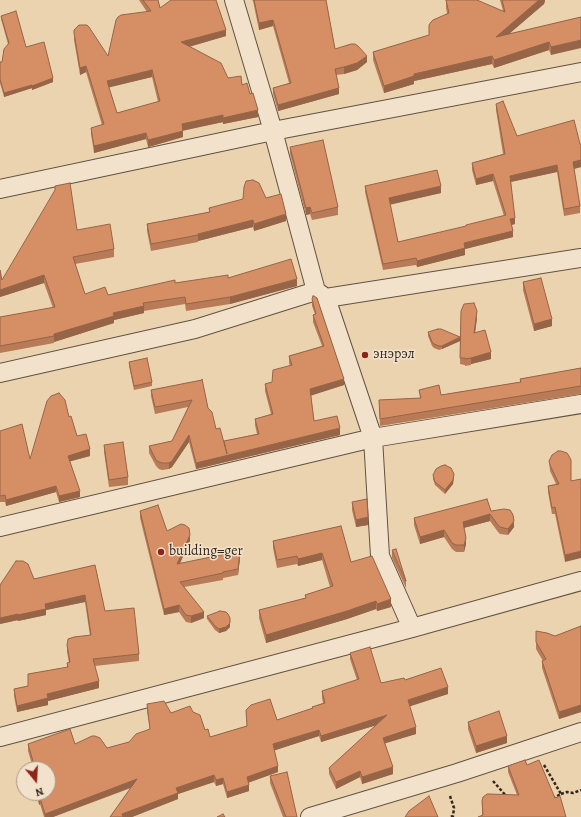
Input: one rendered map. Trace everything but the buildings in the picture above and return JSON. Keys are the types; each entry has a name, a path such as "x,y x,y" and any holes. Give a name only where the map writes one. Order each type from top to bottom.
{"street":[{"path":"234,0 321,295 373,438 380,556 412,628"},
{"path":"0,189 273,131 581,72"},
{"path":"0,373 195,329 321,295 581,258"},
{"path":"0,527 373,438 581,404"},
{"path":"0,738 412,628 581,581"},
{"path":"310,817 481,765 581,732"}],"path":[{"path":"534,747 561,794"},
{"path":"481,765 490,773 494,783 510,799"},
{"path":"552,800 561,794 567,792 574,793 581,790"}],"place":[{"name":"энэрэл","path":"365,355"},
{"name":"building=ger","path":"161,552"}]}
